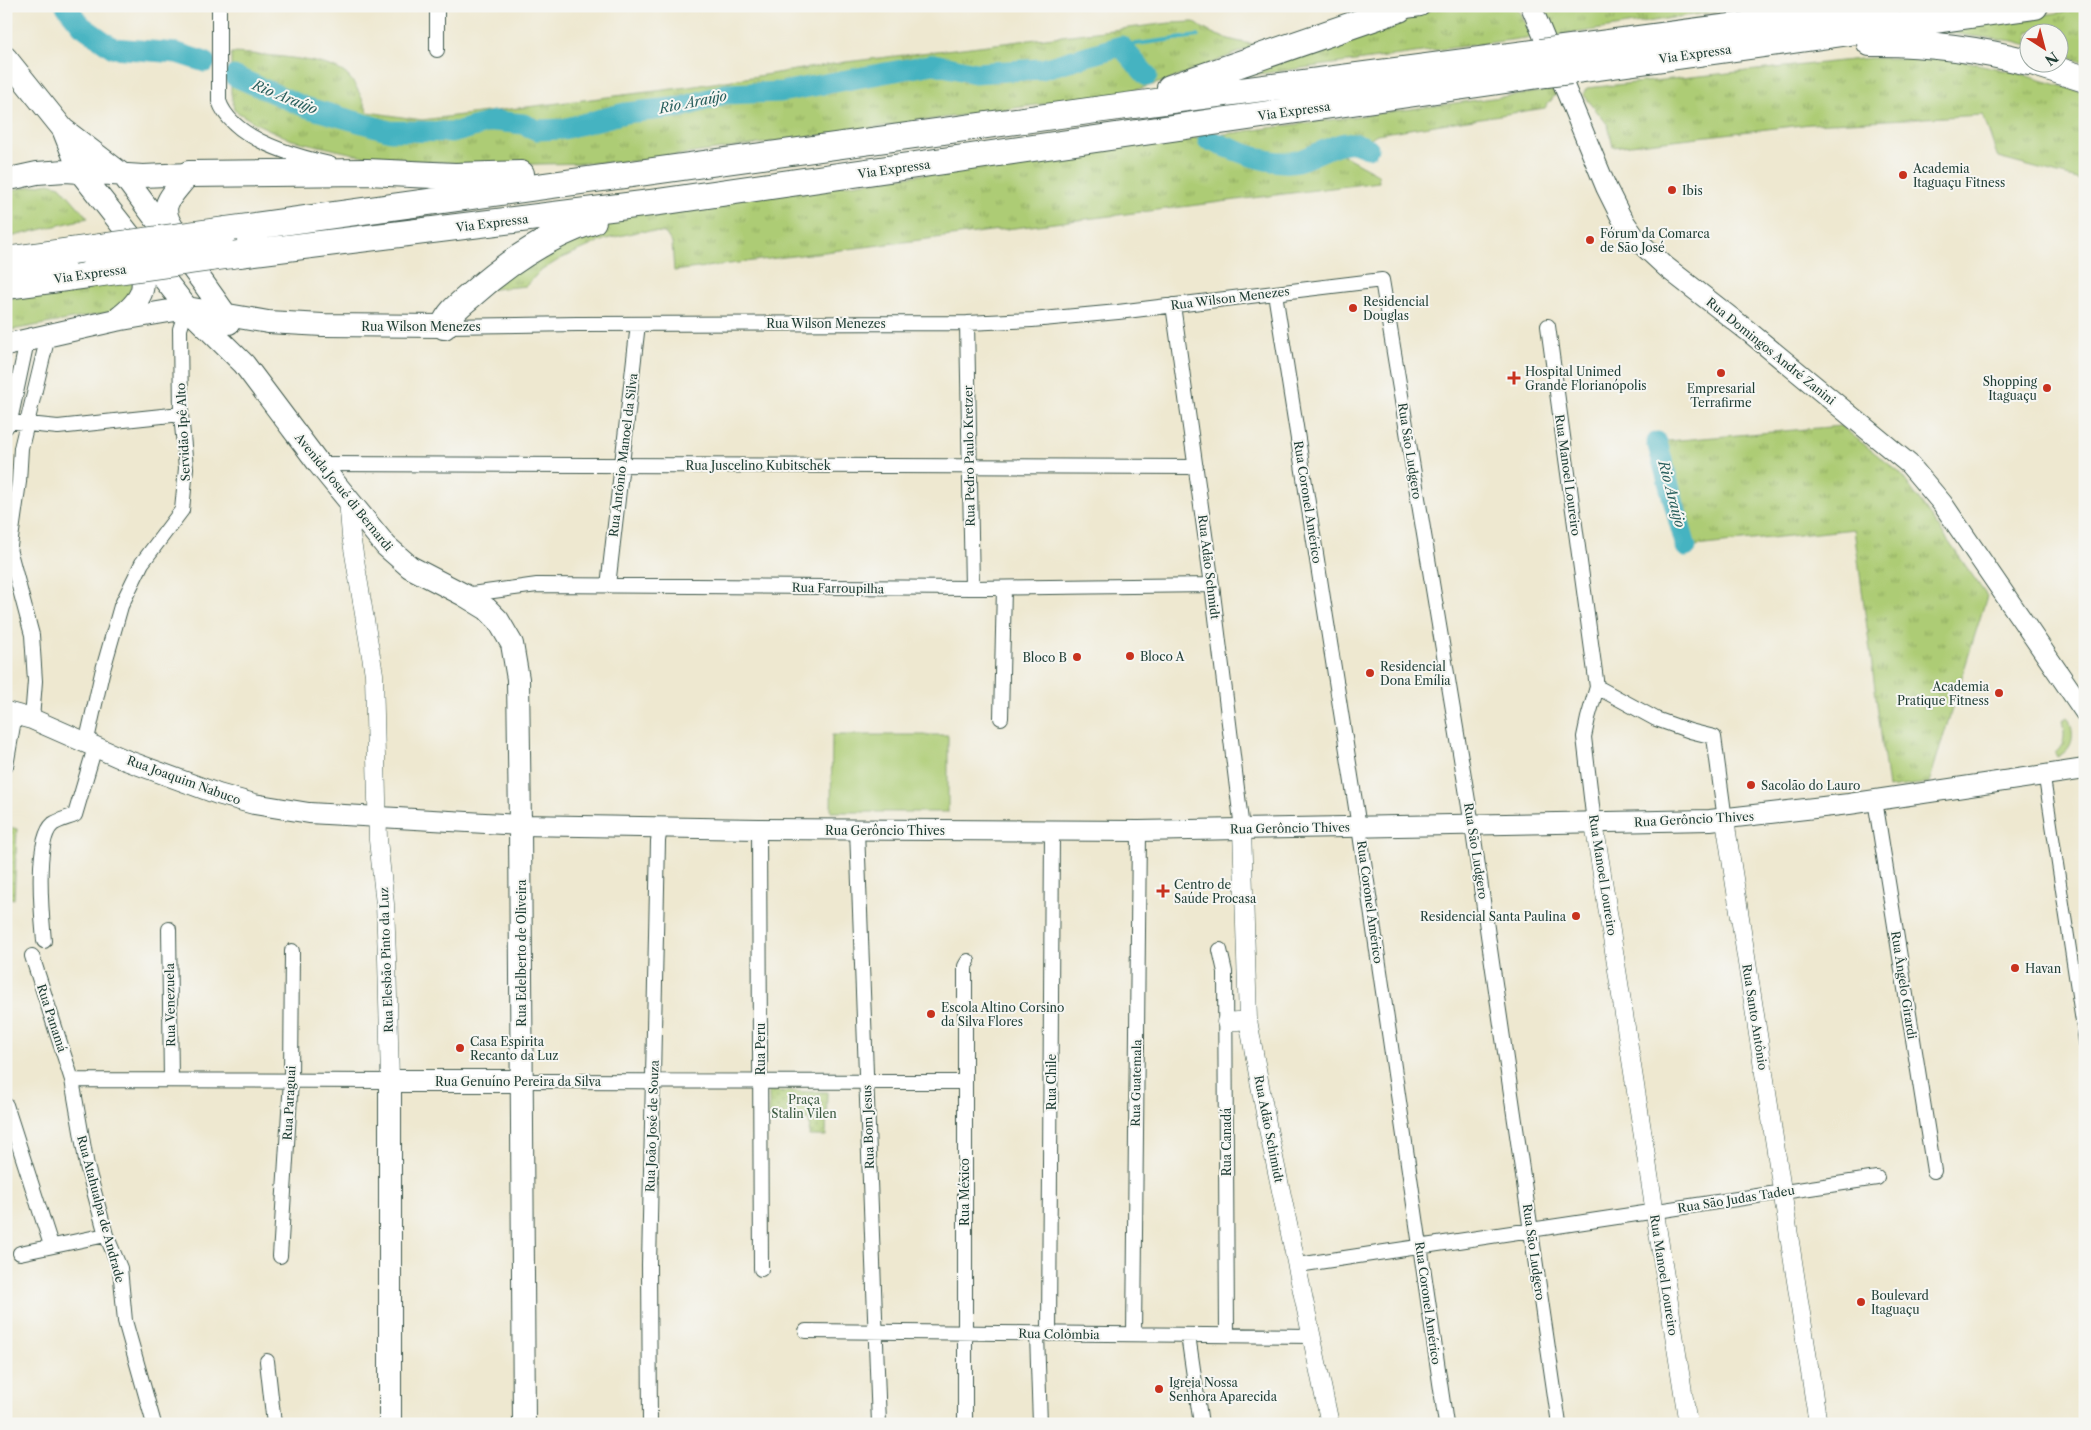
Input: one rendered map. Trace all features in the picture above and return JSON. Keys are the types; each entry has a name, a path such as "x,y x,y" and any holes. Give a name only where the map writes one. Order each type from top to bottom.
{"highway":[{"path":"1775,32 1822,6"},
{"path":"1775,32 1888,6"},
{"path":"1775,32 2035,6"},
{"path":"1103,109 1224,71 1406,7"},
{"path":"1775,32 1919,44 1997,54 2018,59"},
{"name":"Via Expressa","path":"6,286 239,254 659,202 1555,62 1775,32"},
{"name":"Via Expressa","path":"6,260 1103,109 1555,62"},
{"path":"2062,72 2085,79"},
{"path":"189,174 367,172 454,176 522,174 616,176"},
{"path":"444,326 450,314 484,283 517,258 543,242 565,230 659,202"}],"main road":[{"name":"Rua Domingos André Zanini","path":"1531,6 1604,183 1621,217 1636,239 1661,264 1748,331 1910,464 1942,503 2085,712"},
{"name":"Avenida Josué di Bernardi","path":"6,58 65,136 123,175 204,284 229,325 244,364"},
{"path":"10,179 52,157 65,136"},
{"name":"Avenida Josué di Bernardi","path":"65,136 73,171 112,211 187,308 244,364 319,464 397,557 423,575 464,595"},
{"path":"10,179 38,173 73,171 143,176 189,174"},
{"path":"73,171 139,266 143,278 141,294 128,311 116,320"},
{"path":"189,174 168,201 165,210 166,217 206,271 231,299 243,309 268,322"},
{"path":"112,211 118,186 123,175"},
{"path":"27,341 116,320 187,308 197,297 204,284"},
{"name":"Rua Wilson Menezes","path":"187,308 229,325 268,322 323,325 444,326"},
{"name":"Rua Edelberto de Oliveira","path":"464,595 487,609 498,620 506,632 516,658 520,825 524,1424"},
{"path":"2057,670 2085,690"},
{"name":"Rua Joaquim Nabuco","path":"18,715 90,746 218,794 254,804 309,813 520,825"},
{"path":"2050,774 2085,761"},
{"path":"2050,774 2085,769"},
{"name":"Rua Gerôncio Thives","path":"520,825 857,830 1139,831 1725,820 2050,774"},
{"name":"Rua Genuíno Pereira da Silva","path":"390,1081 522,1081"},
{"name":"Rua Elesbão Pinto da Luz","path":"390,1081 390,1424"}],"street":[{"path":"219,6 219,100 222,108 234,123 251,136 278,148 320,162 367,172"},
{"path":"437,6 437,50"},
{"name":"Rua Wilson Menezes","path":"444,326 967,323 1073,317 1382,280"},
{"name":"Rua São Ludgero","path":"1382,280 1472,825 1559,1424"},
{"name":"Rua Coronel Américo","path":"1275,293 1359,827 1446,1424"},
{"name":"Rua Adão Schmidt","path":"1173,305 1212,585 1242,830"},
{"name":"Servidão Ipê Alto","path":"44,941 40,887 46,836 54,823 75,816 90,746 102,673 120,606 142,563 182,510 186,468 181,414 180,329 187,308"},
{"name":"Rua Pedro Paulo Kretzer","path":"967,323 972,588"},
{"name":"Rua Antônio Manoel da Silva","path":"608,586 638,324"},
{"name":"Rua Manoel Loureiro","path":"1548,326 1597,687 1588,718 1584,742 1594,823 1688,1424"},
{"path":"27,341 8,422 58,427 181,414"},
{"path":"9,553 19,482 21,448 28,424 27,341"},
{"name":"Rua Juscelino Kubitschek","path":"319,464 1196,467"},
{"name":"Rua Elesbão Pinto da Luz","path":"348,499 351,536 374,674 378,840 385,904 390,1081"},
{"path":"6,537 32,635 35,681 18,715 6,766"},
{"name":"Rua Farroupilha","path":"464,595 537,586 1004,588 1212,585"},
{"path":"1001,718 1004,588"},
{"name":"Rua Santo Antônio","path":"1597,687 1656,719 1690,731 1714,736 1725,820 1818,1424"},
{"path":"2050,774 2085,1045"},
{"name":"Rua Ângelo Girardi","path":"1875,800 1934,1171"},
{"name":"Rua João José de Souza","path":"650,1424 649,1265 652,1082 654,1062 658,841 660,828"},
{"name":"Rua Peru","path":"759,829 762,1268"},
{"name":"Rua Bom Jesus","path":"857,830 879,1424"},
{"name":"Rua Adão Schimidt","path":"1242,830 1248,1020 1268,1129 1330,1424"},
{"name":"Rua Chile","path":"1040,1424 1052,831"},
{"name":"Rua Guatemala","path":"1134,1334 1139,831"},
{"name":"Rua Venezuela","path":"169,929 171,1080"},
{"name":"Rua Canadá","path":"1220,950 1226,972 1227,1335"},
{"name":"Rua Paraguai","path":"280,1256 291,1080 292,951"},
{"name":"Rua Panamá","path":"32,956 72,1080"},
{"name":"Rua México","path":"964,1424 964,1082 966,966 968,961"},
{"path":"1226,1022 1248,1020"},
{"name":"Rua Genuíno Pereira da Silva","path":"72,1080 390,1081"},
{"name":"Rua Atahualpa de Andrade","path":"72,1080 84,1151 106,1234 120,1268 125,1321 154,1424"},
{"name":"Rua Genuíno Pereira da Silva","path":"522,1081 964,1082"},
{"path":"6,1105 51,1245"},
{"name":"Rua São Judas Tadeu","path":"1298,1265 1878,1178"},
{"path":"20,1253 106,1234"},
{"name":"Rua Colômbia","path":"806,1331 1312,1336"},
{"path":"1188,1335 1201,1424"},
{"path":"267,1361 274,1424"}],"green space":[{"path":"1464,6 1516,6 1533,37 1244,76 1343,36 1429,10"},
{"path":"1544,6 1750,6 1556,36"},
{"path":"2085,9 2085,63 2068,57 2068,22 2018,22 2018,42 1928,31"},
{"path":"1194,22 1216,35 1257,45 1169,80 1129,92 637,161 488,165 372,158 292,140 255,123 234,110 231,93 231,53 292,58 338,69 347,75 351,79 368,112 422,120 688,87 846,62 1170,23"},
{"path":"1870,58 1952,58 2017,73 2085,93 2085,181 1998,158 1983,115 1810,124 1613,147 1608,125 1583,94 1587,88"},
{"path":"1560,89 1545,108 1377,134 1343,155 1378,174 1379,182 674,271 672,243 665,233 641,231 606,239 560,259 539,272 526,286 484,290 589,227 627,214"},
{"path":"49,183 60,186 88,218 6,238 6,191"},
{"path":"135,277 128,299 117,311 6,331 6,299"},
{"path":"1841,426 1900,473 1987,596 1929,783 1888,788 1854,529 1686,547 1657,442"},
{"path":"2068,717 2072,729 2072,740 2067,749 2057,757 2055,753 2059,750 2064,738 2062,720"},
{"path":"832,735 948,735 948,812 831,812"},
{"path":"6,826 17,829 14,899 6,897"},
{"name":"Praça Stalin Vilen","path":"769,1091 827,1092 826,1136 809,1136 810,1120 769,1119"}],"waterway":[{"name":"Rio Araújo","path":"66,6 82,26 113,48 177,53 205,62"},
{"path":"1121,46 1198,36"},
{"name":"Rio Araújo","path":"234,76 305,107 390,131 456,132 494,121 523,124 537,130 563,129 625,113 682,107 725,94 781,92 934,64 975,73 1042,69 1121,46 1147,76"},
{"name":"Rio Araújo","path":"1208,140 1249,155 1280,162 1298,161 1345,143 1355,143 1368,148"},
{"name":"Rio Araújo","path":"1657,442 1686,547"}],"place":[{"name":"Academia Itaguaçu Fitness","path":"1903,175"},
{"name":"Ibis","path":"1672,190"},
{"name":"Fórum da Comarca de São José","path":"1590,240"},
{"name":"Residencial Douglas","path":"1353,308"},
{"name":"Empresarial Terrafirme","path":"1721,373"},
{"name":"Hospital Unimed Grande Florianópolis","path":"1514,378"},
{"name":"Shopping Itaguaçu","path":"2047,388"},
{"name":"Bloco A","path":"1130,656"},
{"name":"Bloco B","path":"1077,657"},
{"name":"Residencial Dona Emília","path":"1370,673"},
{"name":"Academia Pratique Fitness","path":"1999,693"},
{"name":"Sacolão do Lauro","path":"1751,785"},
{"name":"Centro de Saúde Procasa","path":"1163,891"},
{"name":"Residencial Santa Paulina","path":"1576,916"},
{"name":"Havan","path":"2015,968"},
{"name":"Escola Altino Corsino da Silva Flores","path":"931,1014"},
{"name":"Casa Espirita Recanto da Luz","path":"460,1048"},
{"name":"Boulevard Itaguaçu","path":"1861,1302"},
{"name":"Igreja Nossa Senhora Aparecida","path":"1159,1389"}]}
